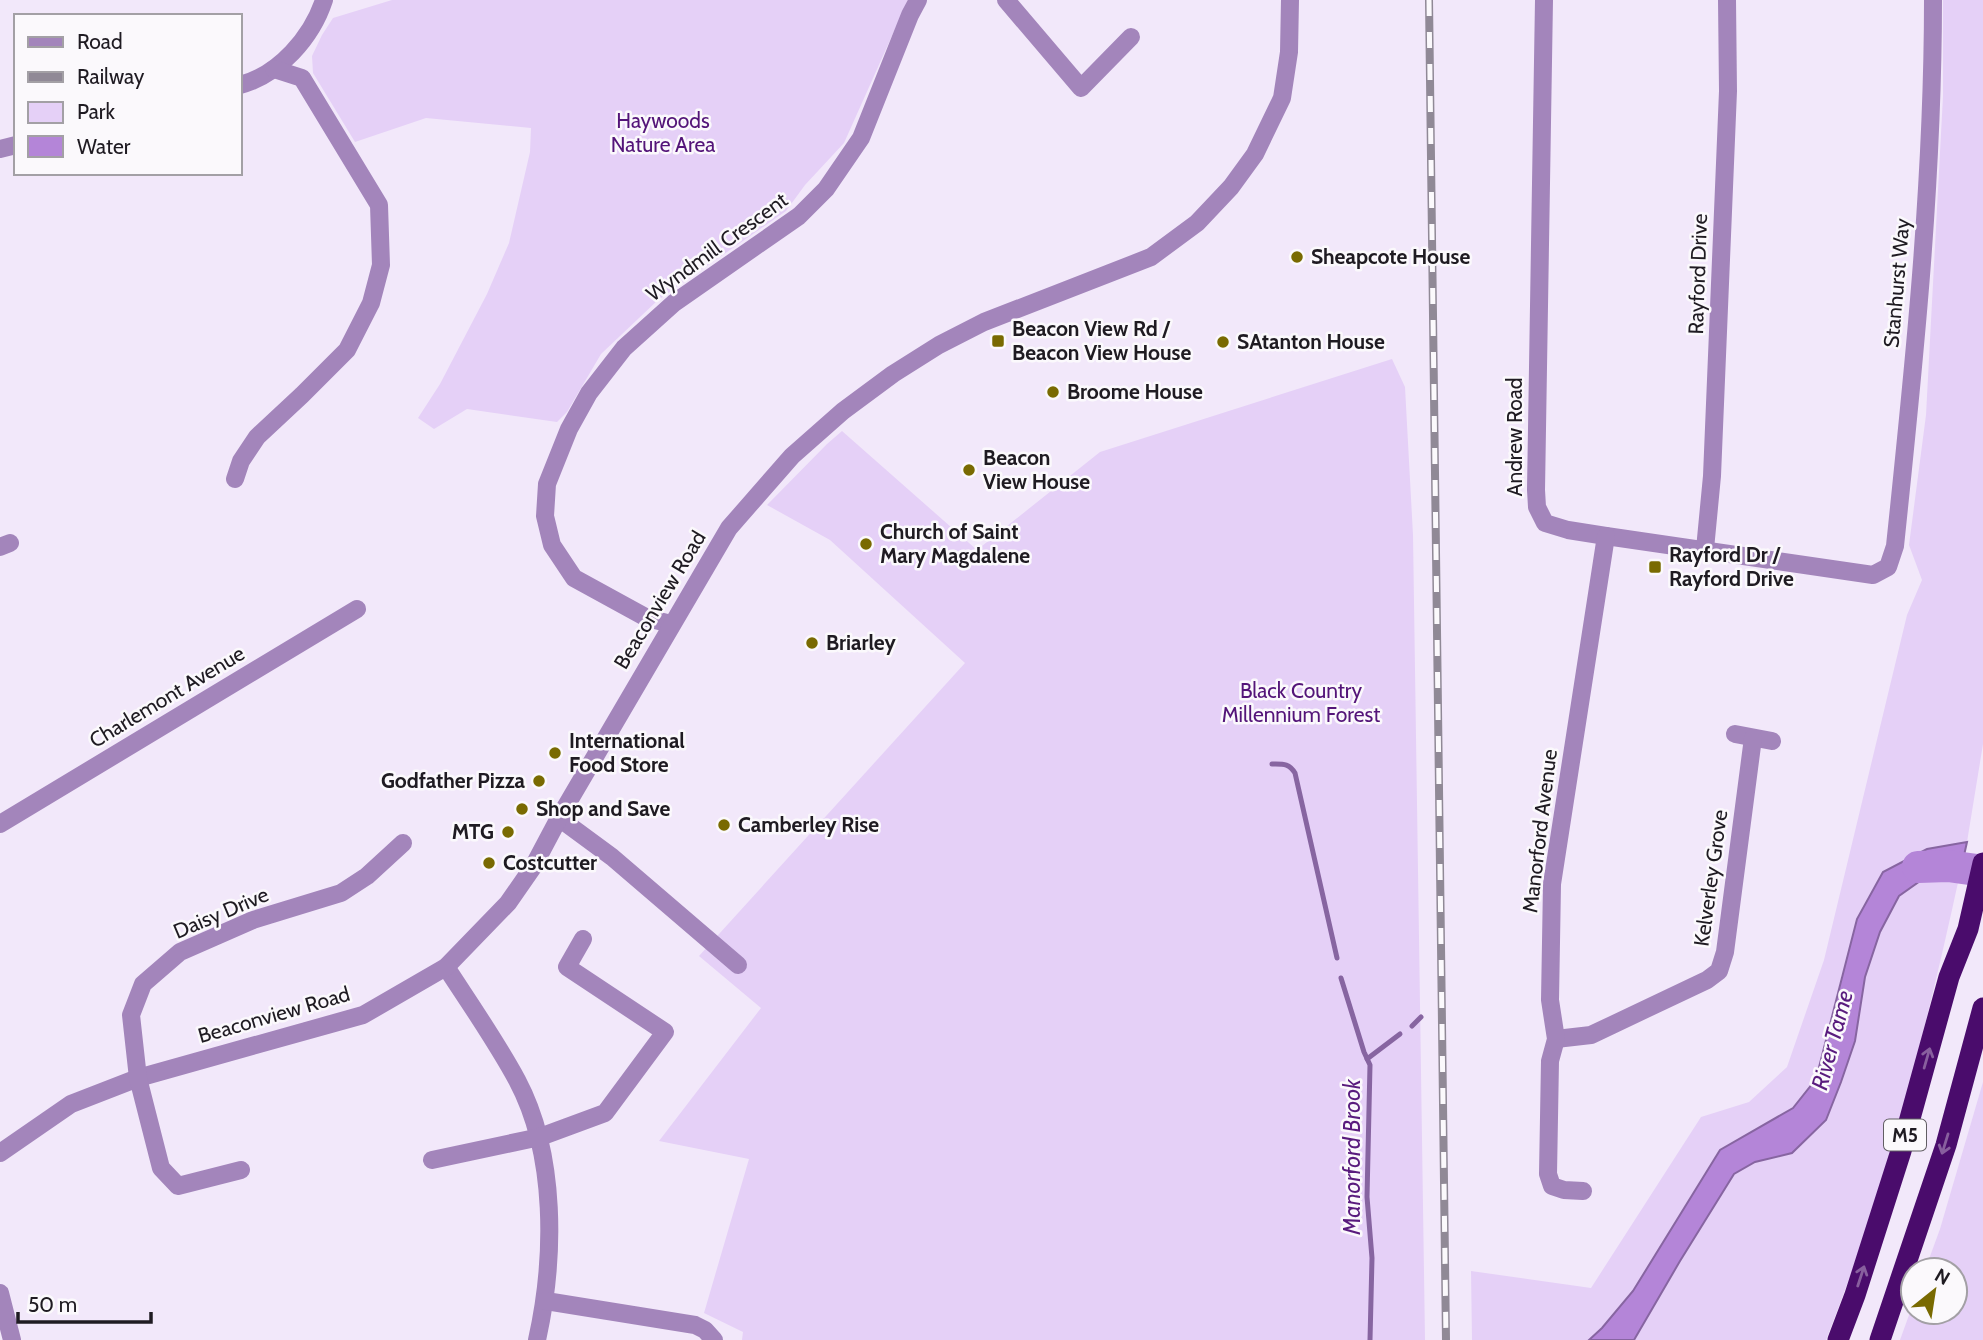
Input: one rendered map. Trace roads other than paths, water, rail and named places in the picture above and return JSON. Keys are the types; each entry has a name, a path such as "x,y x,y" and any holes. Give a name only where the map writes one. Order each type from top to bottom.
{"highway":[{"name":"M5","path":"1838,1340 1901,1151 1949,977 1968,929 1983,863"},
{"name":"M5","path":"1880,1340 1946,1144 1983,1008"}],"street":[{"path":"242,84 274,69 307,35 324,0"},
{"name":"Wyndmill Crescent","path":"671,624 647,618 574,578 552,545 545,516 547,484 569,429 589,393 624,348 674,303 799,216 826,189 861,138 918,0"},
{"path":"1006,0 1081,88 1130,37"},
{"name":"Beaconview Road","path":"0,1153 71,1104 138,1078 363,1015 446,967 508,903 533,867 671,624 729,528 792,456 843,411 893,374 948,340 984,322 1151,257 1197,223 1231,187 1255,154 1282,98 1289,52 1290,0"},
{"name":"Andrew Road","path":"1544,0 1537,508 1545,523 1568,530 1873,575 1888,567"},
{"name":"Rayford Drive","path":"1706,549 1712,476 1728,105 1727,0"},
{"name":"Stanhurst Way","path":"1888,567 1895,546 1920,287 1933,60 1933,0"},
{"path":"235,479 241,461 257,437 347,350 371,303 381,265 379,205 302,78 274,69"},
{"name":"Manorford Avenue","path":"1583,1191 1564,1190 1552,1185 1548,1174 1549,1061 1556,1039 1550,1000 1552,884 1606,536"},
{"name":"Charlemont Avenue","path":"0,824 357,608"},
{"path":"1735,734 1772,741"},
{"name":"Kelverley Grove","path":"1556,1039 1591,1035 1707,980 1719,971 1725,951 1753,738"},
{"path":"559,818 612,857 738,965"},
{"name":"Daisy Drive","path":"241,1170 178,1185 161,1168 138,1078 131,1015 143,984 180,952 253,920 341,893 367,876 403,843"},
{"path":"432,1160 540,1137 605,1113 665,1032 567,967 583,939"},
{"path":"446,967 518,1082 540,1137 546,1164 549,1227 546,1301 537,1340"},
{"path":"0,1293 12,1340"},
{"path":"546,1301 695,1325 715,1340"}],"water":[{"path":"1967,842 1959,878 1923,879 1899,896 1880,932 1865,977 1855,1041 1826,1120 1792,1153 1755,1162 1734,1174 1634,1340 1589,1340 1633,1291 1720,1150 1793,1108 1816,1079 1857,919 1883,872 1927,849"}],"waterway":[{"name":"Manorford Brook","path":"1272,764 1283,764 1295,773 1337,958"},
{"name":"River Tame","path":"1918,867 1948,866 1983,871"},
{"name":"Manorford Brook","path":"1341,978 1370,1065 1367,1197 1372,1258 1370,1340"},
{"path":"1412,1026 1421,1017"},
{"path":"1367,1059 1400,1034"}],"railway":[{"path":"1429,0 1446,1340"}],"place":[{"name":"Sheapcote House","path":"1297,257"},
{"name":"Beacon View Rd / Beacon View House","path":"998,341"},
{"name":"SAtanton House","path":"1223,342"},
{"name":"Broome House","path":"1053,392"},
{"name":"Beacon View House","path":"969,470"},
{"name":"Church of Saint Mary Magdalene","path":"866,544"},
{"name":"Rayford Dr / Rayford Drive","path":"1655,567"},
{"name":"Briarley","path":"812,643"},
{"name":"International Food Store","path":"555,753"},
{"name":"Godfather Pizza","path":"539,781"},
{"name":"Shop and Save","path":"522,809"},
{"name":"Camberley Rise","path":"724,825"},
{"name":"MTG","path":"508,832"},
{"name":"Costcutter","path":"489,863"}],"park label":[{"name":"Haywoods Nature Area","path":"663,133"},
{"name":"Black Country Millennium Forest","path":"1301,703"}]}
